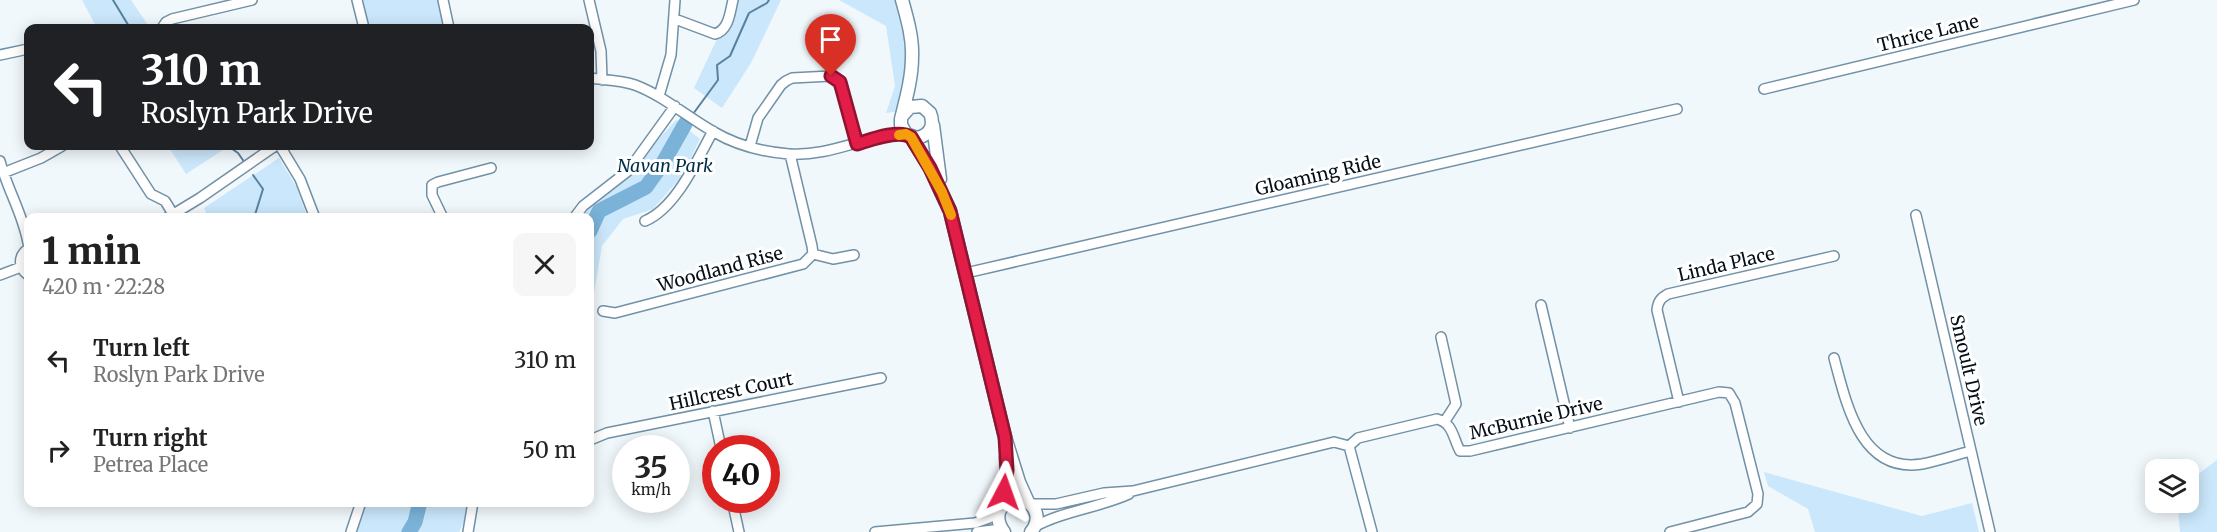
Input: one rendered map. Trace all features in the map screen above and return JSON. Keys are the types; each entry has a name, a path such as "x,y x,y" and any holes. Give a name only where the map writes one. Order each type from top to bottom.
{"street":[{"path":"165,24 172,19 252,0"},
{"path":"357,0 363,24"},
{"path":"443,0 448,24"},
{"path":"589,0 601,51 602,80"},
{"path":"659,96 671,56 675,0"},
{"path":"675,19 715,34 725,27 733,0"},
{"path":"902,0 911,35 913,56 901,125 942,192 950,211 1005,437 1019,482 1036,515 1033,530"},
{"name":"Thrice Lane","path":"1764,89 2134,0"},
{"path":"0,55 24,50"},
{"path":"910,75 916,98 930,113 942,192"},
{"path":"750,146 758,118 781,85 792,78 831,76 840,82 857,144"},
{"path":"594,79 633,84 659,96 713,132 731,141 790,154 816,153 880,137 909,135 917,138 927,134 933,124"},
{"path":"577,213 628,171 675,106"},
{"path":"880,137 894,128 905,111 916,106 927,109"},
{"name":"Gloaming Ride","path":"966,273 1677,109"},
{"path":"645,221 659,213 680,189 713,132"},
{"path":"3,173 55,150"},
{"path":"123,150 151,194 165,201 169,213"},
{"path":"175,213 269,150"},
{"path":"282,150 300,179 313,213"},
{"path":"790,154 813,254 833,259 854,255"},
{"path":"0,161 24,223"},
{"path":"441,213 432,195 432,185 491,168"},
{"name":"Smoult Drive","path":"1916,215 1990,532"},
{"path":"24,253 21,256 21,267 24,270"},
{"name":"Woodland Rise","path":"603,311 615,313 803,264 813,254"},
{"name":"Linda Place","path":"1679,402 1657,310 1662,298 1668,294 1834,256"},
{"path":"0,275 21,267"},
{"path":"1540,305 1570,428"},
{"path":"1441,337 1456,404 1445,421"},
{"path":"1834,358 1850,416 1861,436 1890,461 1904,465 1921,464 1971,451"},
{"name":"Hillcrest Court","path":"594,439 713,411 881,378"},
{"name":"McBurnie Drive","path":"1029,503 1056,504 1104,493 1133,491 1334,442 1349,446 1358,438 1437,419 1445,421 1452,430 1460,451 1470,451 1719,392 1729,393 1735,403 1758,494 1757,504 1748,512 1670,532"},
{"path":"713,411 718,435"},
{"path":"977,532 1002,530 998,520 1007,470 1005,437"},
{"path":"1349,446 1372,532"},
{"name":"McBurnie Drive","path":"1033,530 1047,520 1111,502 1133,491"},
{"path":"875,532 975,523 989,518 1011,500 1022,500 1029,503"},
{"path":"351,532 359,507"},
{"path":"468,532 472,507"},
{"path":"735,513 739,532"}],"green space":[{"path":"82,0 131,0 147,24 95,24"},
{"path":"363,0 440,0 446,24 367,24"},
{"path":"736,0 781,0 751,63 722,108 694,88 716,41 728,28"},
{"path":"839,0 900,0 910,39 901,111 886,113 895,86 886,26"},
{"name":"Navan Park","path":"676,120 700,139 682,176 653,209 623,219 602,246 594,293 594,213 584,213 639,166 655,143"},
{"path":"171,150 223,150 186,174"},
{"path":"279,158 297,188 306,213 206,213 204,208"},
{"path":"2217,460 2217,532 2180,532 2178,513 2199,513 2199,474"},
{"path":"1764,472 1922,516 1972,503 1979,532 1815,532 1808,509 1768,486"},
{"path":"365,507 466,507 459,532 356,532"}],"waterway":[{"path":"113,0 128,24"},
{"path":"693,114 718,80 717,65 730,56 749,13 769,0"},
{"path":"685,124 690,118"},
{"path":"594,222 599,211 646,187 663,163 685,124"},
{"path":"234,150 245,163"},
{"path":"253,175 263,189 256,213"},
{"path":"409,532 415,522 419,507"}],"slow traffic":[{"path":"899,135 906,134 911,137 921,151 951,215"}],"route":[{"path":"831,76 840,82 857,144 880,137 906,134 911,137 930,168 950,211 1005,437 1007,470 1004,492"}]}
